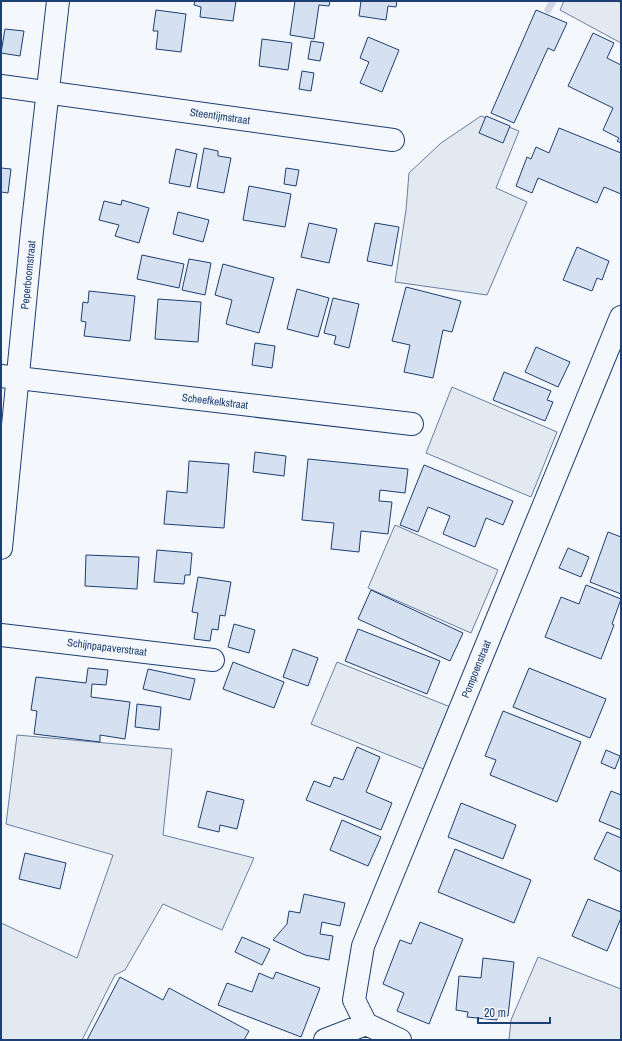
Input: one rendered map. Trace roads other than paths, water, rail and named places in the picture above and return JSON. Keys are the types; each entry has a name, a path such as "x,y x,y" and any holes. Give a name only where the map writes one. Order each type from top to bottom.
{"street":[{"name":"Peperboomstraat","path":"1,548 9,377 32,231 58,1"},
{"name":"Steentijmstraat","path":"1,86 393,140"},
{"name":"Pompoenstraat","path":"366,1024 354,1000 363,946 621,317"},
{"name":"Scheefkelkstraat","path":"9,377 412,424"},
{"name":"Schijnpapaverstraat","path":"1,635 213,660"},
{"path":"325,1040 366,1024 400,1040"}],"waterway":[{"path":"548,10 553,1"}]}
